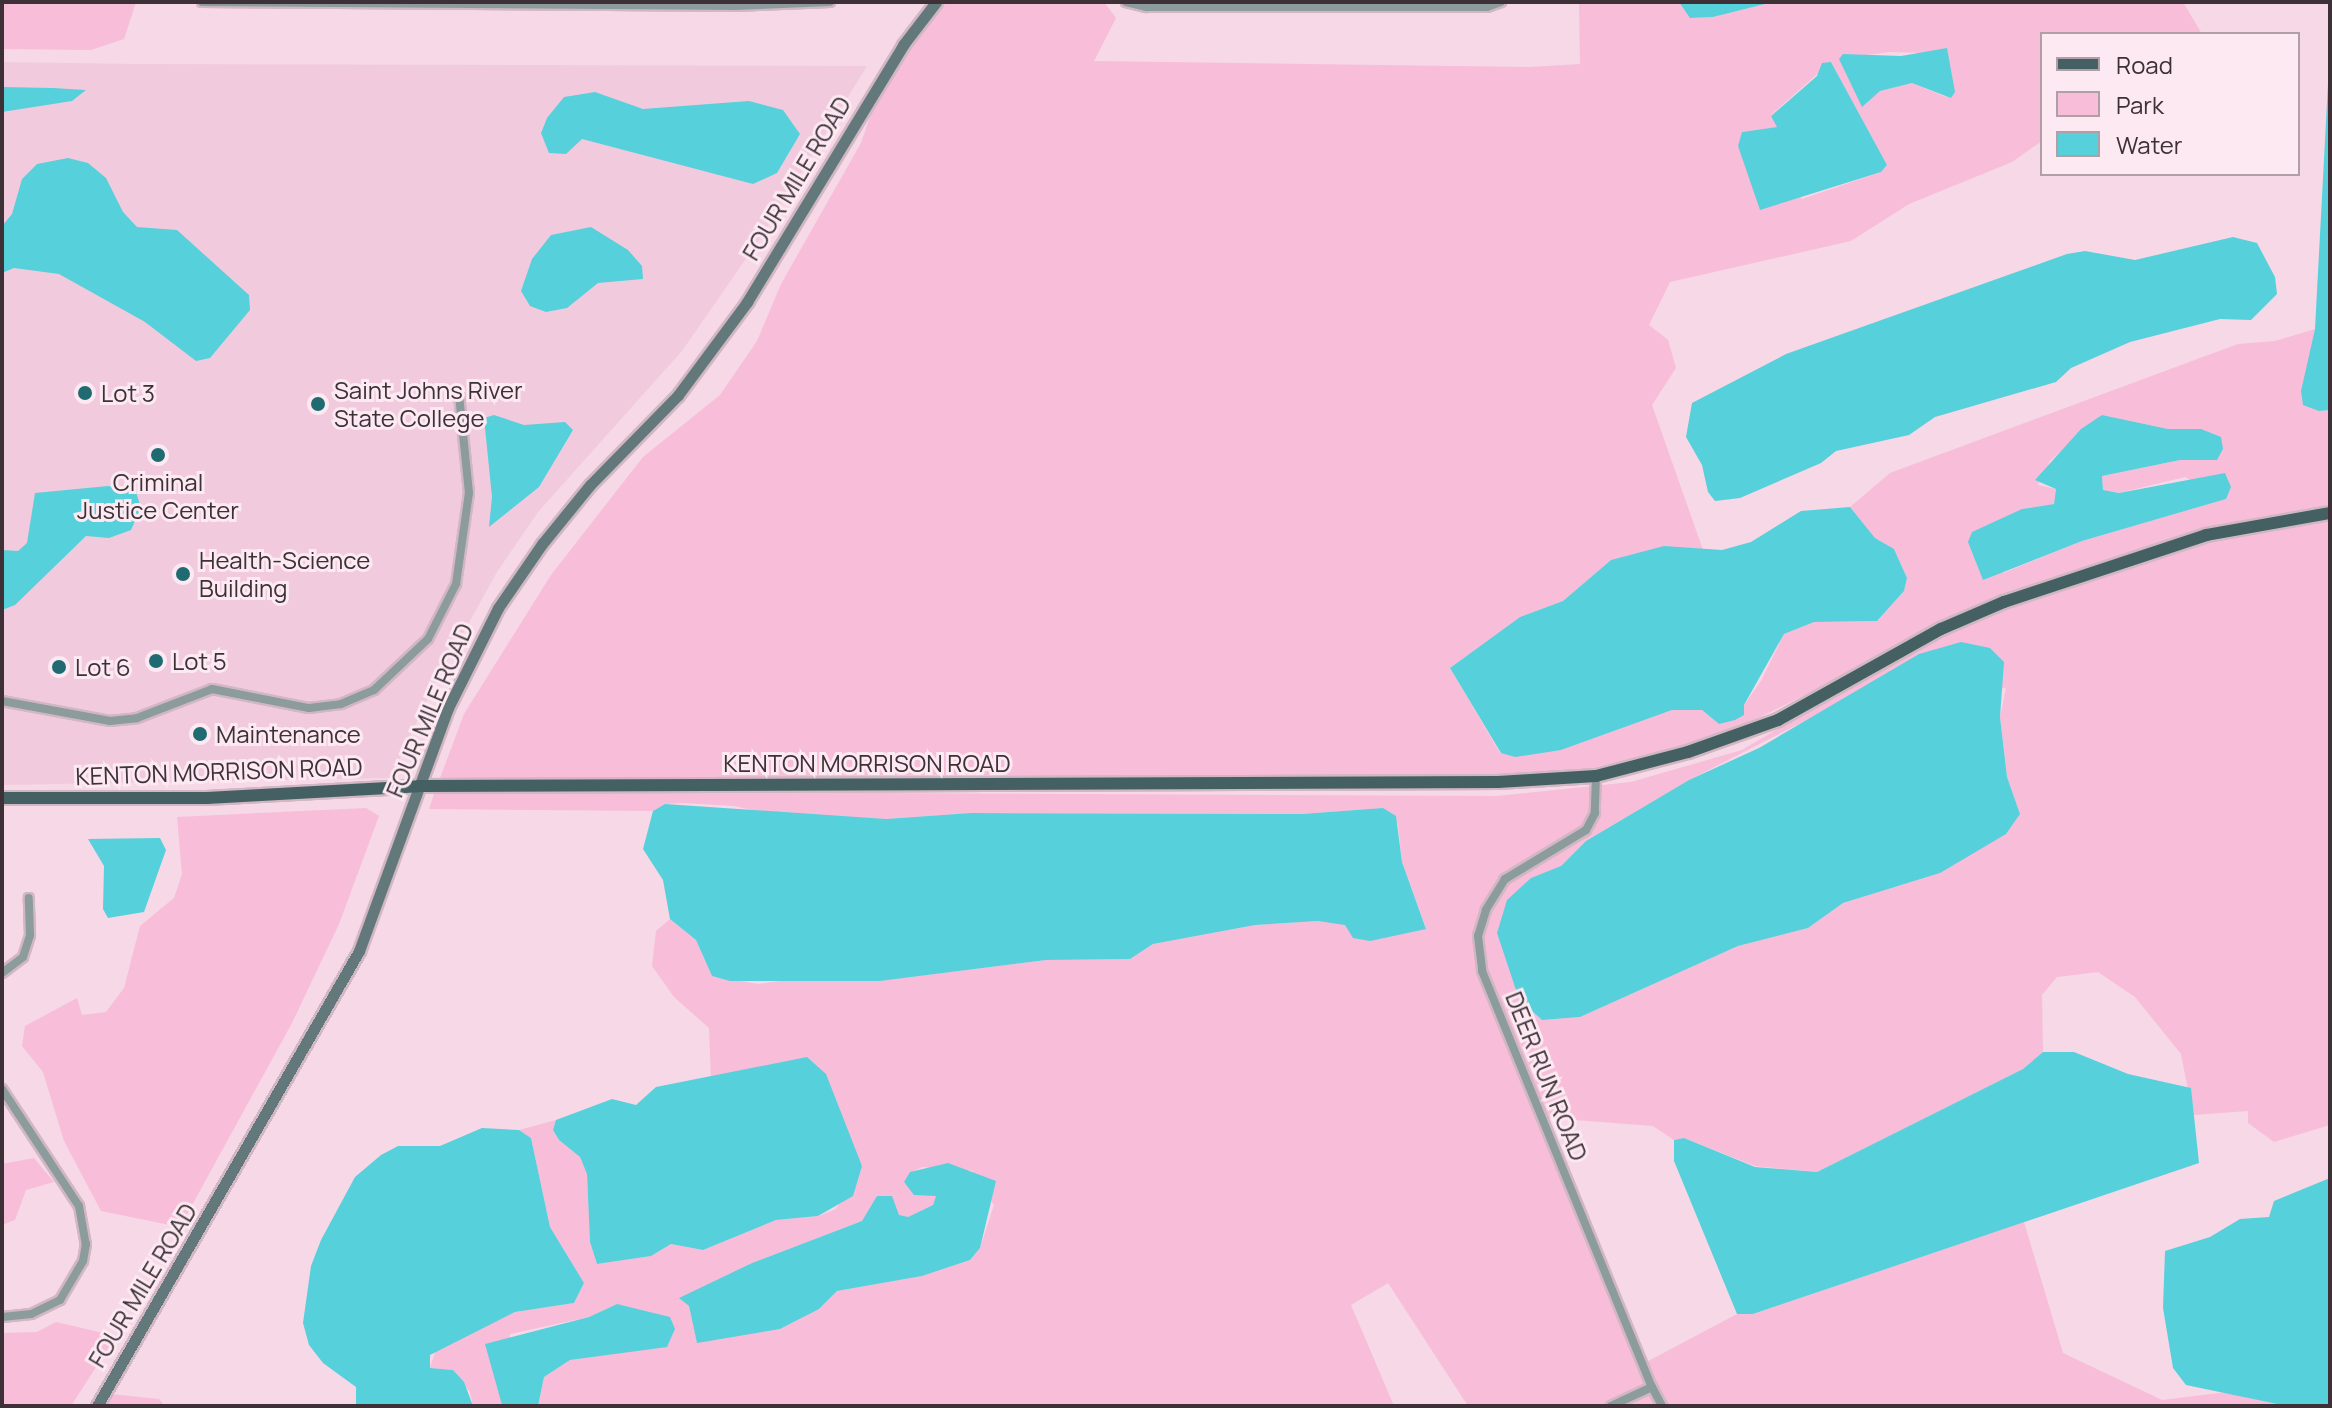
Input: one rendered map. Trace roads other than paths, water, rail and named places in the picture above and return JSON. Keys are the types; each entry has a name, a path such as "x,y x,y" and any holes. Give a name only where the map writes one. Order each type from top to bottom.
{"main road":[{"name":"FOUR MILE ROAD","path":"97,1406 359,951 451,702 498,608 561,520 678,395 745,306 903,45 936,2"},
{"name":"KENTON MORRISON ROAD","path":"2,798 194,799 419,786 1498,782 1596,776 1728,740 1778,720 1941,629 2004,602 2206,535 2330,513"}],"street":[{"path":"202,2 815,6 830,2"},
{"path":"1126,2 1146,7 1487,7 1501,2"},
{"path":"2,701 29,702 110,721 137,718 212,689 309,708 341,704 374,690 428,639 456,584 469,493 459,394"},
{"name":"DEER RUN ROAD","path":"1596,776 1595,813 1586,830 1505,879 1486,910 1479,956 1662,1406"},
{"path":"2,973 23,957 30,935 29,898"},
{"path":"2,1089 79,1206 86,1244 83,1261 60,1300 50,1309 2,1317"},
{"path":"1611,1406 1652,1387"}],"water":[{"path":"1679,2 1773,2 1713,17 1690,18"},
{"path":"2330,46 2330,410 2319,411 2303,405 2301,391 2315,329"},
{"path":"1947,48 1955,92 1951,98 1912,83 1880,91 1862,107 1839,59 1843,54 1901,56"},
{"path":"1831,62 1887,165 1881,172 1760,210 1738,146 1742,132 1777,127 1771,116 1817,76 1822,63"},
{"path":"2,87 86,90 72,101 2,112"},
{"path":"595,92 643,109 749,101 783,110 800,134 777,173 753,184 582,139 566,154 549,153 541,133 547,118 564,97"},
{"path":"68,158 88,163 106,178 123,212 137,227 177,230 249,295 250,310 210,358 196,361 145,322 59,274 14,268 2,273 2,226 12,214 22,179 37,164"},
{"path":"591,227 628,250 642,266 643,279 598,283 567,308 546,312 530,306 521,291 532,259 551,235"},
{"path":"2233,237 2257,243 2275,277 2277,294 2251,320 2220,319 2130,342 2071,368 2056,382 1935,417 1909,435 1836,451 1821,463 1740,498 1715,501 1708,492 1702,465 1686,437 1692,403 1786,354 2067,254 2085,251 2135,260"},
{"path":"494,415 524,425 565,422 573,430 539,487 489,527 492,497 484,418"},
{"path":"2102,415 2168,429 2201,429 2221,437 2223,449 2217,460 2180,460 2102,476 2103,490 2119,493 2225,473 2231,487 2226,499 2082,541 1983,580 1968,542 1972,532 2022,509 2054,504 2056,489 2035,480 2081,429"},
{"path":"108,486 136,492 141,508 131,530 109,538 86,536 15,605 2,610 2,550 18,551 27,543 35,493"},
{"path":"1850,507 1875,538 1894,549 1907,578 1904,591 1877,621 1814,622 1784,634 1744,705 1744,715 1735,720 1719,724 1702,710 1672,710 1561,750 1515,757 1501,753 1450,668 1520,617 1563,601 1611,560 1664,546 1722,550 1751,542 1801,511"},
{"path":"1961,642 1990,648 2004,662 2000,717 2007,777 2020,814 2006,834 1940,873 1843,903 1808,928 1738,946 1580,1017 1542,1020 1519,999 1497,933 1507,900 1531,878 1561,866 1586,841 1689,780 1759,748 1919,654"},
{"path":"665,804 886,819 971,813 1302,814 1383,808 1396,816 1402,862 1426,929 1370,941 1353,938 1345,925 1318,921 1255,925 1153,944 1130,959 1046,960 880,981 730,981 712,976 696,940 670,919 663,880 643,849 653,811"},
{"path":"160,838 166,850 144,912 108,918 103,909 104,866 88,839"},
{"path":"2043,1052 2074,1052 2128,1074 2191,1088 2199,1163 1753,1314 1737,1314 1674,1161 1674,1140 1684,1138 1755,1167 1817,1172 2023,1069"},
{"path":"807,1057 826,1074 862,1166 853,1196 818,1216 776,1220 703,1250 671,1244 651,1256 597,1264 590,1242 587,1174 580,1157 559,1140 553,1130 556,1120 612,1099 636,1105 656,1087"},
{"path":"482,1128 519,1130 531,1138 550,1227 584,1283 574,1303 515,1312 430,1355 430,1368 453,1370 464,1382 473,1406 356,1406 356,1387 323,1363 309,1345 303,1323 311,1266 321,1240 355,1177 381,1155 398,1146 440,1146"},
{"path":"948,1163 996,1181 980,1248 970,1260 922,1276 837,1291 819,1309 780,1329 697,1343 689,1306 679,1298 752,1263 862,1221 877,1196 892,1196 899,1215 908,1217 933,1205 936,1196 914,1195 904,1182 910,1172"},
{"path":"2330,1178 2330,1406 2287,1406 2186,1385 2173,1368 2163,1308 2165,1251 2210,1237 2240,1219 2269,1217 2274,1201"},
{"path":"617,1304 670,1317 675,1329 667,1347 570,1360 544,1377 538,1406 502,1405 485,1344 589,1317"}],"place":[{"name":"Lot 3","path":"85,393"},
{"name":"Saint Johns River State College","path":"318,404"},
{"name":"Criminal Justice Center","path":"158,455"},
{"name":"Health-Science Building","path":"183,574"},
{"name":"Lot 5","path":"156,661"},
{"name":"Lot 6","path":"59,667"},
{"name":"Maintenance","path":"200,734"}]}
